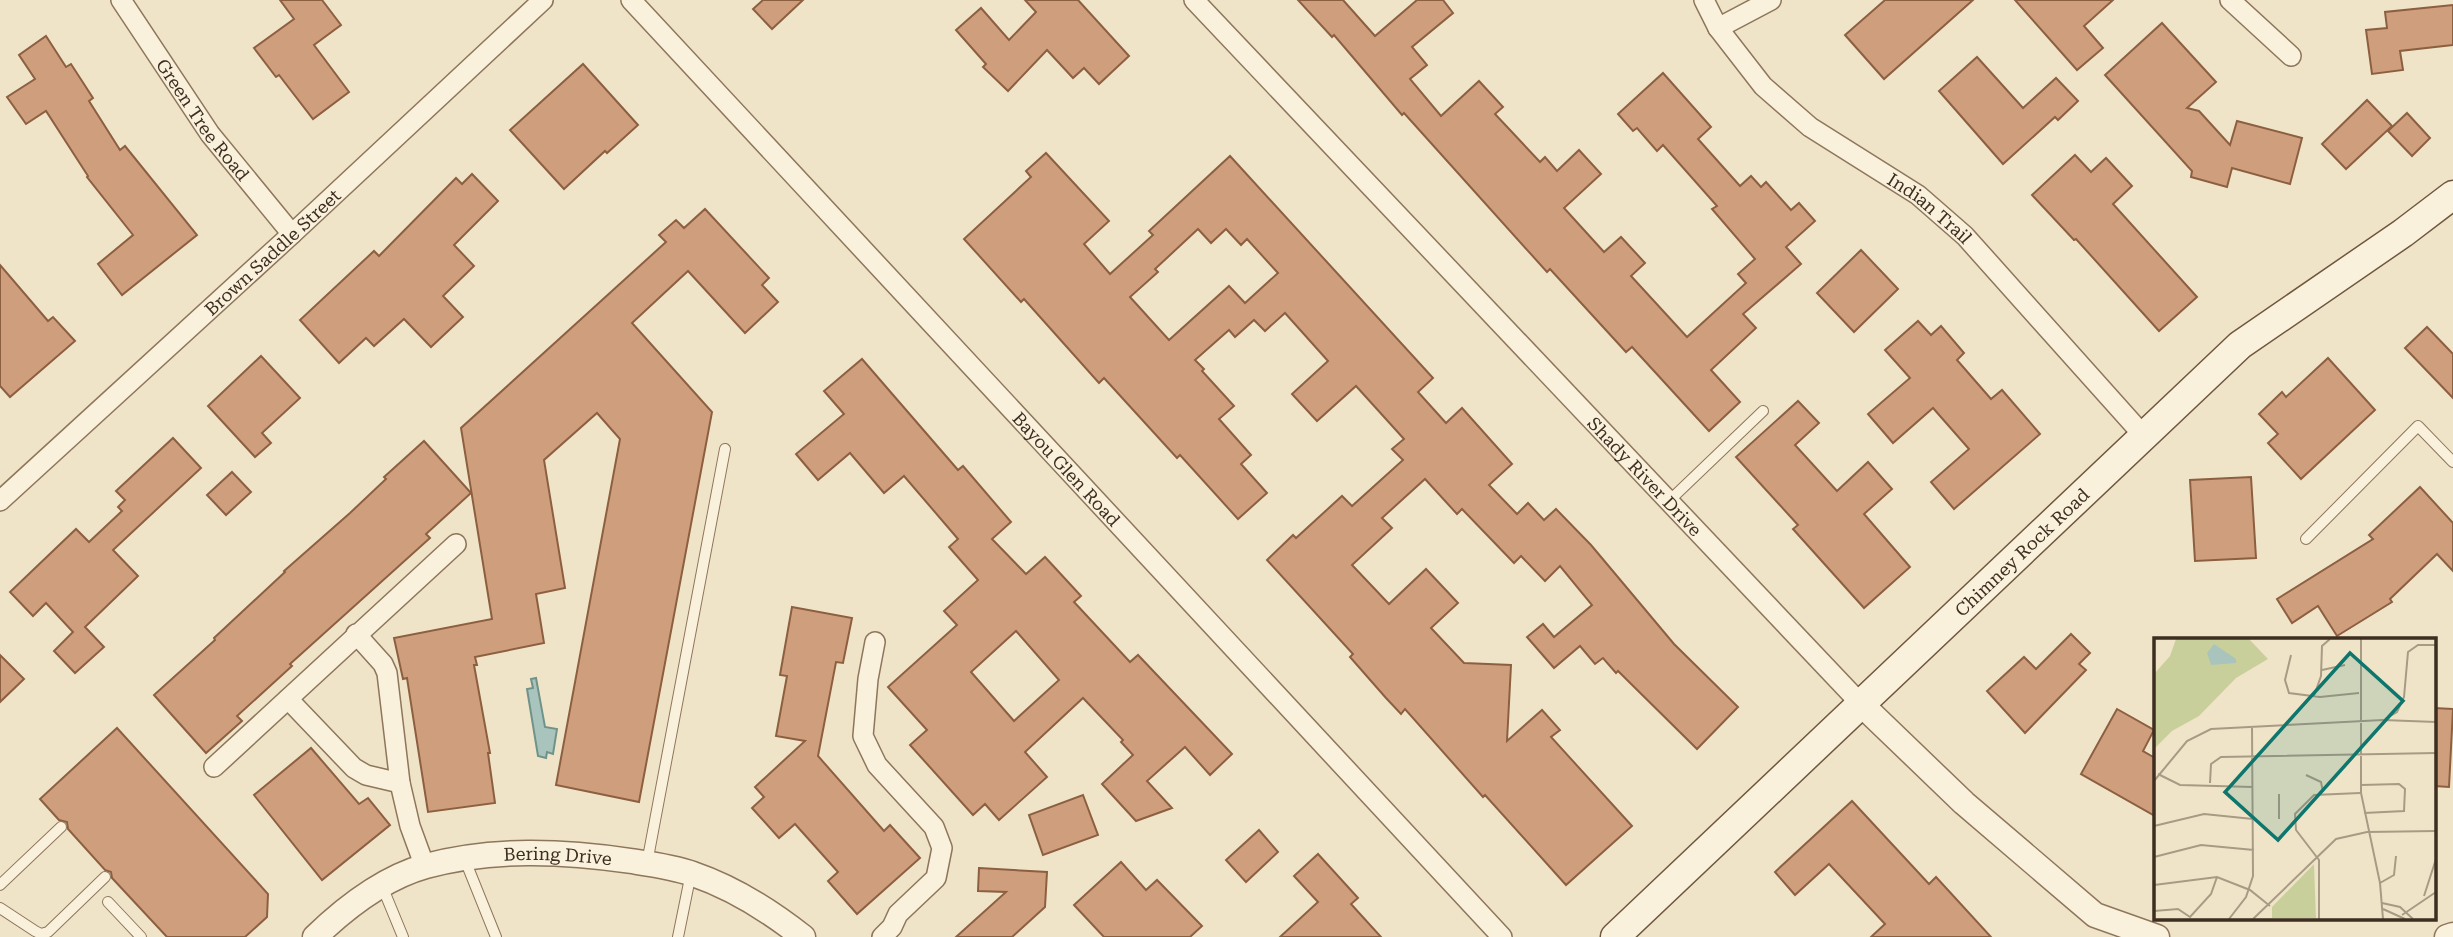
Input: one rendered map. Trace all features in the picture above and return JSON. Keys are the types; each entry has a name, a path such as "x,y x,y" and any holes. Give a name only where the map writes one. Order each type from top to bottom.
{"main road":[{"name":"Chimney Rock Road","path":"1615,937 2240,345 2403,233 2453,195"}],"street":[{"name":"Green Tree Road","path":"121,0 210,134 292,234"},
{"name":"Brown Saddle Street","path":"0,501 543,0"},
{"name":"Bayou Glen Road","path":"631,0 1502,937"},
{"name":"Shady River Drive","path":"1195,0 1860,703 1964,803 2095,915 2110,937"},
{"name":"Indian Trail","path":"1704,0 1718,28 1763,86 1810,127 1918,195 1965,236 2143,435"},
{"path":"1718,28 1771,0"},
{"path":"2230,0 2291,55"},
{"path":"214,767 456,544"},
{"path":"356,635 383,664 387,673 400,783 410,826 425,867"},
{"path":"875,642 868,679 863,736 877,765 934,827 943,848 936,878 898,914 892,927 882,937"},
{"path":"288,699 354,768 366,775 400,783"},
{"name":"Bering Drive","path":"315,937 343,910 382,886 425,867 523,852 594,855 691,873 753,901 799,936"},
{"path":"866,937 888,916 898,914"},
{"path":"2095,915 2157,937"},
{"path":"2447,937 2453,934"}],"lane":[{"path":"1669,501 1763,411"},
{"path":"2306,539 2418,426 2453,462"},
{"path":"647,864 725,449"},
{"path":"0,885 61,827"},
{"path":"464,859 496,937"},
{"path":"678,937 691,873"},
{"path":"0,908 35,931 41,934 48,932 105,877"},
{"path":"382,886 402,934"},
{"path":"108,902 140,937"}],"water":[{"path":"536,678 545,727 557,729 553,754 547,752 546,758 538,756 527,689 533,688 531,679"}],"building":[{"path":"280,0 322,0 341,25 314,45 349,92 313,119 254,48 294,19"},
{"path":"763,0 803,0 772,29 753,9"},
{"path":"1025,0 1078,0 1129,56 1099,84 1084,68 1073,78 1047,50 1008,91 983,67 986,64 956,30 981,8 1009,40 1036,12"},
{"path":"1298,0 1343,0 1375,36 1417,0 1443,0 1453,13 1412,47 1427,65 1410,79 1441,116 1479,81 1503,107 1495,114 1540,162 1545,157 1557,171 1579,150 1601,174 1564,208 1604,252 1621,237 1645,263 1631,276 1687,337 1746,283 1738,274 1755,259 1712,209 1717,206 1663,145 1657,151 1637,128 1633,131 1618,114 1663,73 1711,127 1698,139 1740,186 1751,176 1761,187 1766,182 1791,210 1799,203 1815,221 1786,247 1801,264 1743,314 1756,328 1711,370 1740,402 1709,431 1632,347 1626,352 1550,269 1547,272 1404,113 1402,115 1334,35 1332,37"},
{"path":"1885,0 1973,0 1884,79 1845,35"},
{"path":"2015,0 2113,0 2084,26 2103,48 2077,70"},
{"path":"2453,5 2453,45 2400,51 2403,70 2372,74 2366,30 2387,28 2385,12"},
{"path":"2162,23 2216,82 2187,108 2199,111 2230,145 2237,121 2302,138 2290,184 2232,168 2227,187 2191,177 2192,171 2105,75"},
{"path":"46,36 66,67 71,64 93,98 89,101 120,150 125,146 197,235 122,295 98,264 133,235 87,177 46,111 26,124 7,97 35,79 19,55"},
{"path":"1977,57 2023,108 2056,78 2078,101 2058,120 2055,117 2003,164 1939,91"},
{"path":"583,64 638,125 564,189 510,130"},
{"path":"2367,100 2392,126 2346,169 2322,144"},
{"path":"2407,113 2430,138 2412,156 2388,131"},
{"path":"1046,153 1109,221 1084,244 1110,274 1153,235 1149,231 1230,156 1433,378 1418,392 1446,423 1462,408 1512,464 1489,485 1517,514 1528,503 1544,520 1556,509 1591,545 1674,644 1738,707 1697,749 1603,658 1595,664 1580,646 1554,668 1527,637 1543,624 1554,637 1592,605 1560,566 1545,581 1521,556 1514,563 1462,509 1457,514 1425,479 1382,518 1392,528 1352,565 1389,604 1426,569 1458,603 1431,628 1464,663 1511,665 1507,741 1542,710 1560,730 1551,737 1632,826 1566,885 1405,709 1401,714 1386,698 1350,657 1353,654 1267,560 1293,535 1296,538 1342,496 1352,506 1403,460 1392,449 1404,439 1356,386 1317,421 1292,394 1328,361 1285,313 1265,331 1254,320 1235,337 1229,330 1195,360 1234,406 1219,419 1251,455 1241,464 1267,493 1238,519 1180,455 1177,458 1104,378 1099,383 1024,299 1021,302 964,239 1031,177 1026,171","holes":["1198,229 1211,243 1226,229 1241,245 1247,239 1278,273 1245,303 1229,286 1169,340 1130,297 1158,272 1155,269"]},
{"path":"2075,155 2091,172 2106,158 2132,186 2113,204 2197,297 2159,331 2076,239 2074,240 2032,195"},
{"path":"472,174 498,201 454,245 474,266 443,296 463,317 431,347 404,319 374,346 366,338 339,363 300,320 374,251 379,256 456,178 462,184"},
{"path":"705,209 769,278 762,285 778,302 745,333 688,271 632,323 712,412 639,802 556,785 620,439 597,413 544,460 565,588 536,594 544,643 475,657 495,803 428,812 407,678 403,679 394,638 492,619 461,428 666,242 659,235 676,220 684,228"},
{"path":"1861,250 1898,289 1854,332 1817,293"},
{"path":"0,265 48,321 53,317 75,341 10,397 0,386"},
{"path":"1918,321 1931,335 1941,326 1964,353 1957,360 1991,399 2002,390 2040,434 1954,509 1931,482 1969,449 1933,408 1893,443 1868,414 1910,378 1885,350"},
{"path":"2427,327 2453,354 2453,398 2405,348"},
{"path":"261,356 300,398 262,433 271,443 255,457 208,406"},
{"path":"2328,358 2375,410 2301,479 2268,443 2278,434 2259,414 2282,392 2286,397"},
{"path":"862,359 958,470 963,466 1011,522 992,539 1026,574 1045,557 1081,596 1074,602 1130,662 1138,655 1232,754 1210,775 1185,747 1147,781 1172,808 1136,821 1102,784 1133,755 1121,742 1123,740 1083,698 1025,752 1047,777 999,820 985,804 973,815 910,745 927,730 888,687 957,625 944,611 978,580 949,547 958,539 904,476 884,493 850,453 818,480 796,454 844,414 824,391","holes":["1016,631 1059,680 1014,721 971,672"]},
{"path":"1798,401 1819,423 1795,445 1837,491 1868,462 1892,489 1864,514 1910,567 1864,608 1793,529 1798,525 1736,457"},
{"path":"173,438 201,468 113,550 138,576 85,627 104,647 75,673 54,651 73,632 46,603 33,616 10,592 76,529 89,542 122,511 118,507 125,500 116,491"},
{"path":"424,441 471,493 426,534 430,538 290,664 292,666 237,716 242,721 206,753 154,695"},
{"path":"232,472 251,492 226,515 207,495"},
{"path":"2251,477 2256,558 2195,561 2190,480"},
{"path":"2420,487 2453,523 2453,571 2437,554 2390,599 2392,602 2337,636 2318,606 2292,623 2277,599 2373,539 2369,535"},
{"path":"792,607 852,618 843,663 836,662 818,756 884,831 890,825 920,858 857,914 828,881 838,872 795,824 779,838 752,808 764,797 755,787 805,741 776,736 787,676 780,675"},
{"path":"2071,634 2090,653 2079,664 2086,670 2025,733 1987,691 2024,657 2036,669"},
{"path":"0,655 24,679 0,702"},
{"path":"2436,708 2453,709 2449,787 2436,786"},
{"path":"2117,709 2154,730 2143,751 2154,757 2154,815 2081,774"},
{"path":"117,728 268,894 267,917 245,937 167,937 112,878 111,872 105,870 68,829 67,822 59,820 40,799"},
{"path":"311,748 359,804 368,798 390,825 322,880 254,795"},
{"path":"1083,795 1098,835 1043,855 1029,815"},
{"path":"1852,801 1929,884 1936,877 1991,937 1871,937 1885,924 1829,864 1795,895 1775,872"},
{"path":"1259,830 1278,852 1246,882 1226,860"},
{"path":"1318,854 1358,898 1351,904 1381,937 1280,937 1318,902 1294,876"},
{"path":"1121,862 1146,890 1157,880 1202,926 1190,937 1104,937 1074,905"},
{"path":"979,868 1047,872 1045,907 1012,937 956,937 1006,892 978,891"}]}
